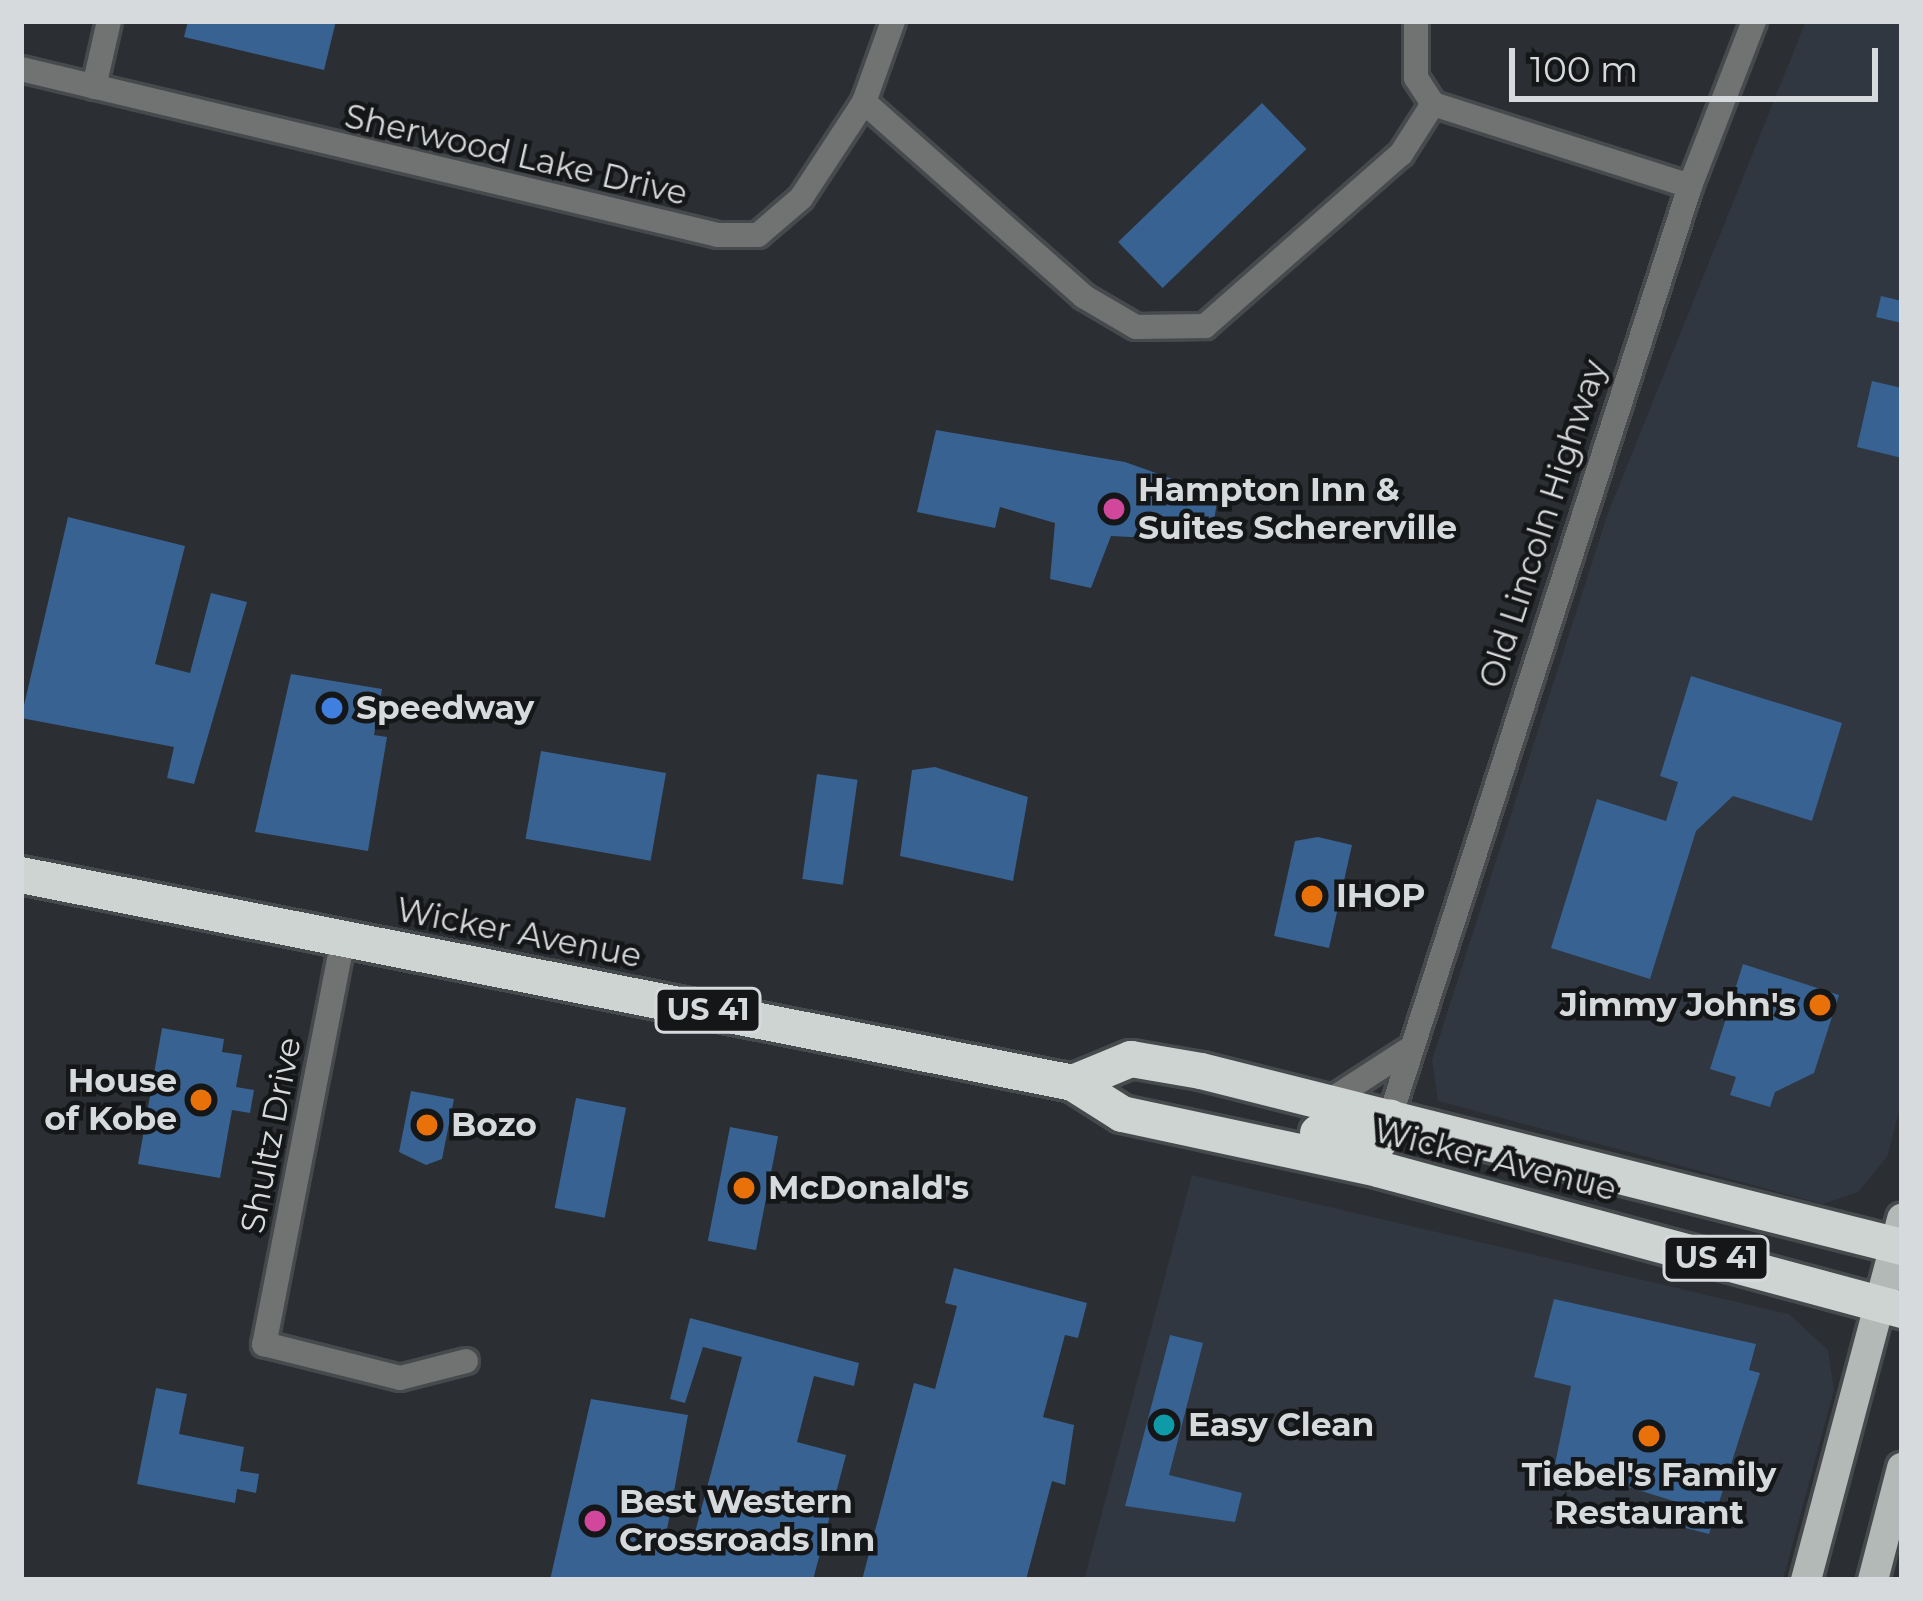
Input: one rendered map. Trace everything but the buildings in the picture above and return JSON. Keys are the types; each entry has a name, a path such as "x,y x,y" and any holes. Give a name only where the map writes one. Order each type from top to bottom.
{"highway":[{"name":"Wicker Avenue","path":"21,875 1073,1083 1122,1114 1239,1139 1891,1307"},
{"name":"Wicker Avenue","path":"1073,1083 1131,1059 1900,1237"},
{"path":"1239,1139 1257,1121 1379,1141 1390,1117"}],"main road":[{"path":"1806,1580 1891,1307 1900,1237"},
{"path":"1873,1580 1902,1468"}],"street":[{"path":"94,87 110,21"},
{"name":"Sherwood Lake Drive","path":"21,69 718,235 758,235 801,198 864,102 893,21"},
{"path":"1416,21 1416,78 1433,104 1690,186"},
{"name":"Old Lincoln Highway","path":"1390,1117 1406,1052 1690,186 1754,21"},
{"path":"864,102 1083,296 1136,327 1205,326 1250,297 1401,154 1433,104"},
{"name":"Shultz Drive","path":"343,939 264,1344 400,1378 466,1361"},
{"path":"1326,1103 1406,1052"}],"shaded area":[{"path":"1806,21 1902,21 1902,1101 1887,1157 1858,1192 1823,1204 1438,1101 1432,1060 1608,513"},
{"path":"1192,1175 1789,1314 1828,1350 1834,1390 1783,1580 1084,1580"}],"place":[{"name":"Hampton Inn & Suites Schererville","path":"1114,509"},
{"name":"Speedway","path":"332,708"},
{"name":"IHOP","path":"1312,896"},
{"name":"Jimmy John's","path":"1820,1005"},
{"name":"House of Kobe","path":"201,1100"},
{"name":"Bozo","path":"427,1125"},
{"name":"McDonald's","path":"744,1188"},
{"name":"Easy Clean","path":"1164,1425"},
{"name":"Tiebel's Family Restaurant","path":"1649,1436"},
{"name":"Best Western Crossroads Inn","path":"595,1521"}]}
